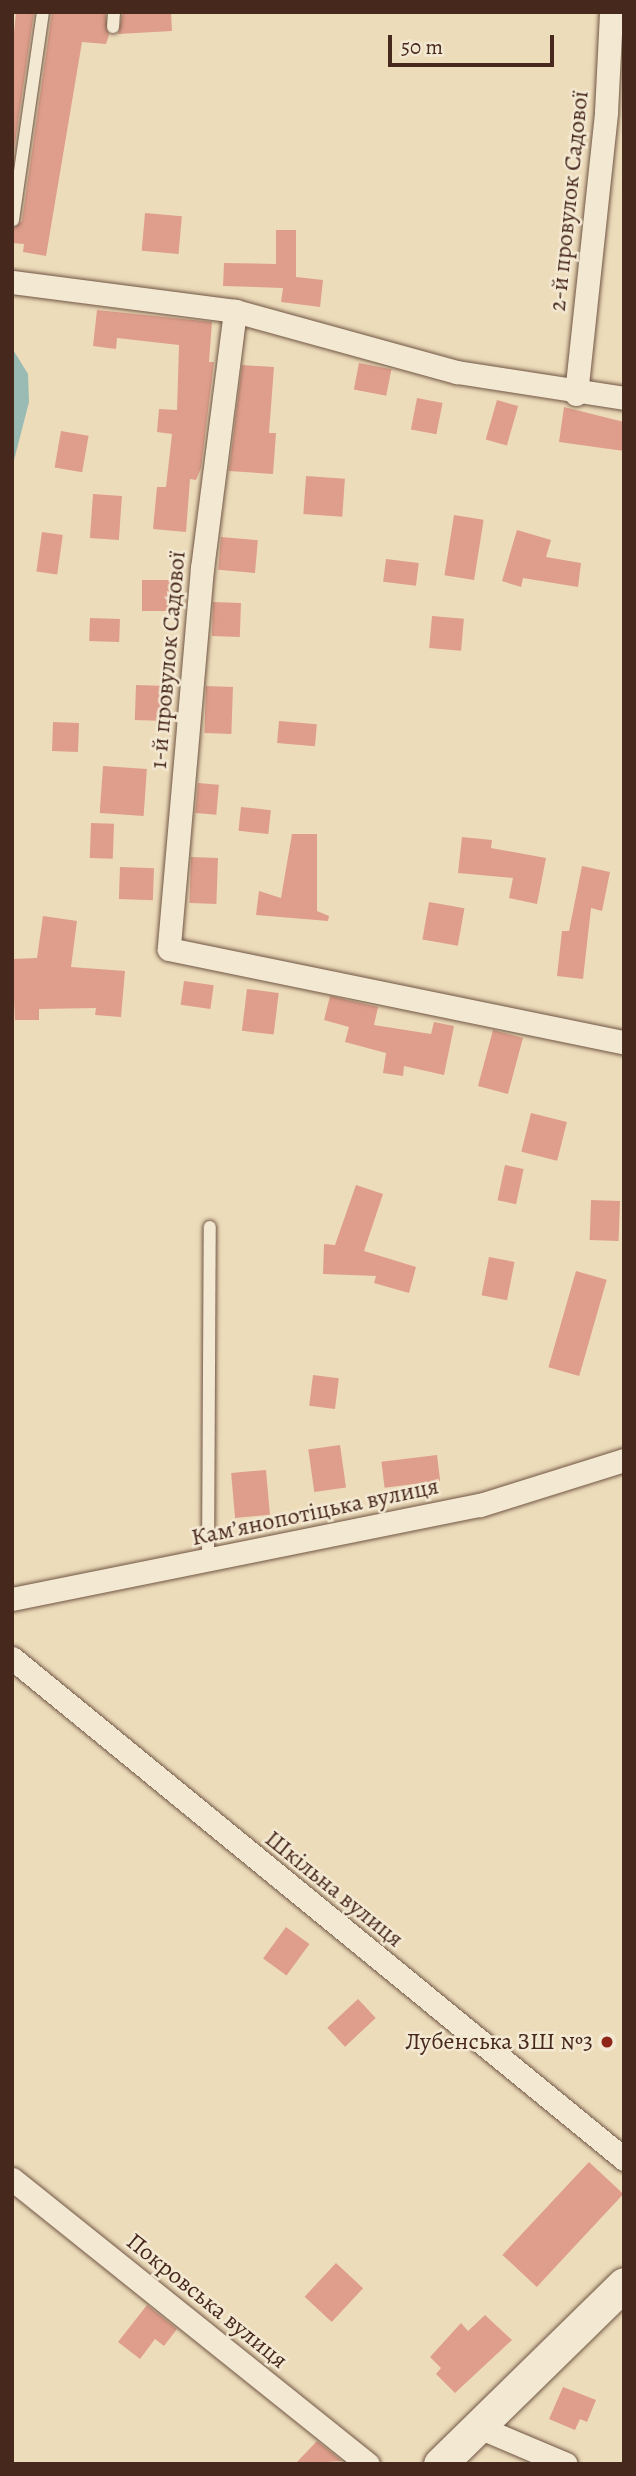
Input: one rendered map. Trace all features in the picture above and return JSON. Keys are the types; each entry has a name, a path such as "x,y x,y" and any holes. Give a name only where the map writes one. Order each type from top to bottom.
{"main road":[{"path":"440,2464 481,2428 624,2284"}],"street":[{"name":"2-й провулок Садової","path":"576,394 615,114 615,22"},
{"path":"12,282 235,312 457,372 576,394 624,398"},
{"name":"1-й провулок Садової","path":"235,312 202,568 169,949 624,1042"},
{"name":"Камʼянопотіцька вулиця","path":"12,1599 480,1505 624,1460"},
{"name":"Шкільна вулиця","path":"12,1658 624,2159"},
{"name":"Покровська вулиця","path":"12,2179 368,2464"},
{"path":"481,2428 566,2464"}],"lane":[{"path":"13,220 43,12"},
{"path":"113,27 114,12"},
{"path":"208,1561 210,1227"}],"water":[{"path":"12,348 28,374 29,402 12,468"}],"building":[{"path":"16,12 34,12 12,164 12,53"},
{"path":"52,12 105,12 109,35 106,44 82,42 46,256 23,252 24,244 12,243 12,229 22,221"},
{"path":"123,12 171,12 172,31 118,34"},
{"path":"145,213 182,216 179,254 142,251"},
{"path":"276,230 296,230 296,277 323,280 320,307 281,302 283,288 223,286 224,263 276,264"},
{"path":"97,310 212,322 209,362 214,362 201,468 196,480 190,479 186,532 153,529 157,487 166,487 172,434 157,432 159,409 177,410 179,345 117,338 116,349 93,346"},
{"path":"359,363 391,369 386,396 354,390"},
{"path":"242,365 274,367 269,433 276,433 273,474 229,471"},
{"path":"417,398 443,403 436,434 411,429"},
{"path":"497,400 518,406 507,445 486,439"},
{"path":"564,407 624,422 624,451 559,442"},
{"path":"61,431 89,436 82,472 55,467"},
{"path":"306,476 345,479 342,517 303,514"},
{"path":"93,494 122,496 119,540 90,538"},
{"path":"454,515 484,520 474,580 444,575"},
{"path":"517,530 551,540 546,557 581,563 578,587 523,578 521,587 502,581"},
{"path":"42,532 63,535 57,575 36,572"},
{"path":"221,537 258,540 255,573 218,570"},
{"path":"386,559 419,563 416,586 383,582"},
{"path":"142,580 171,580 171,611 142,611"},
{"path":"213,602 241,603 240,637 212,636"},
{"path":"432,616 464,619 461,651 429,648"},
{"path":"90,618 120,619 119,642 89,641"},
{"path":"136,685 167,686 166,721 135,720"},
{"path":"206,686 233,687 231,734 204,733"},
{"path":"279,721 317,724 315,746 277,743"},
{"path":"53,722 79,723 78,752 52,751"},
{"path":"103,766 147,769 144,816 100,813"},
{"path":"198,783 219,785 216,815 195,813"},
{"path":"241,807 271,810 268,834 238,831"},
{"path":"91,823 114,824 113,859 90,858"},
{"path":"292,834 317,834 317,911 329,916 328,921 256,915 259,891 281,898"},
{"path":"462,837 492,840 491,848 546,858 537,904 509,898 513,878 458,873"},
{"path":"191,857 218,858 216,904 189,903"},
{"path":"582,866 610,872 602,911 591,908 583,979 557,976 562,931 569,931"},
{"path":"120,867 154,868 153,900 119,899"},
{"path":"429,902 464,908 458,946 422,939"},
{"path":"43,916 77,921 71,967 125,971 121,1017 95,1015 96,1008 39,1009 39,1020 15,1020 12,959 37,958"},
{"path":"184,981 214,985 210,1009 181,1005"},
{"path":"247,989 279,993 274,1035 242,1031"},
{"path":"330,996 378,1007 374,1025 431,1034 434,1022 454,1026 444,1075 404,1066 403,1076 383,1073 386,1053 345,1042 349,1027 324,1020"},
{"path":"493,1030 523,1038 508,1094 478,1086"},
{"path":"531,1113 567,1122 557,1161 521,1152"},
{"path":"505,1165 524,1169 516,1204 498,1200"},
{"path":"356,1185 383,1194 364,1251 416,1267 409,1293 374,1283 376,1276 323,1274 324,1244 335,1245"},
{"path":"591,1200 620,1201 619,1241 590,1240"},
{"path":"489,1257 515,1262 507,1300 482,1295"},
{"path":"576,1271 607,1280 579,1376 548,1367"},
{"path":"313,1375 339,1378 335,1409 309,1406"},
{"path":"340,1445 346,1488 314,1492 308,1449"},
{"path":"437,1455 440,1481 385,1488 381,1462"},
{"path":"266,1470 270,1515 235,1518 231,1473"},
{"path":"286,1927 309,1944 287,1976 263,1959"},
{"path":"358,1999 376,2018 345,2047 327,2028"},
{"path":"589,2162 623,2194 537,2287 502,2255"},
{"path":"336,2263 363,2288 332,2322 305,2297"},
{"path":"147,2305 177,2329 164,2346 155,2339 140,2359 118,2342"},
{"path":"485,2315 512,2340 455,2393 436,2374 441,2368 430,2357 461,2323 468,2331"},
{"path":"563,2387 596,2400 587,2422 580,2419 575,2430 549,2419"},
{"path":"317,2441 342,2461 295,2464"}],"place":[{"name":"Лубенська ЗШ №3","path":"607,2042"}]}
